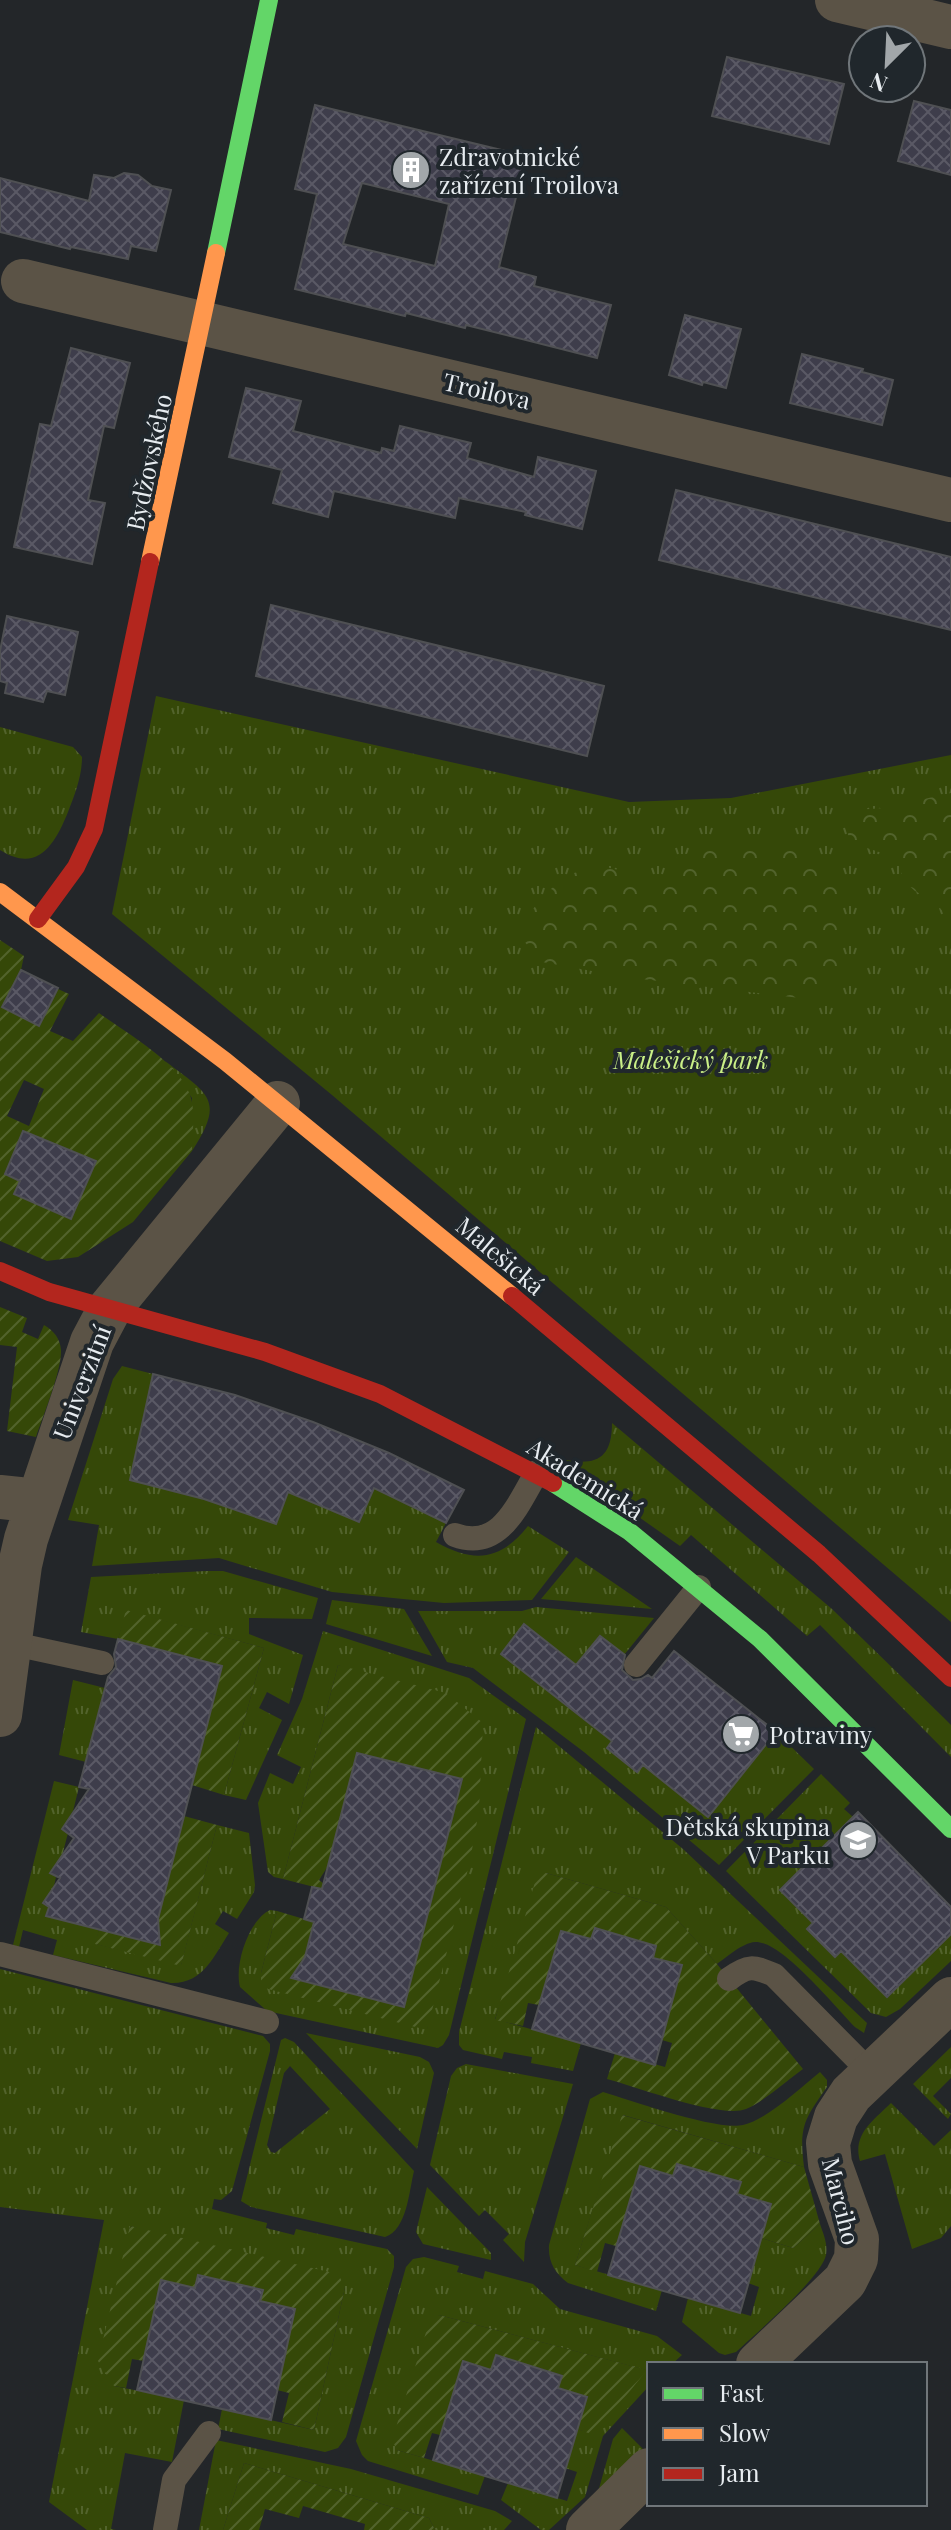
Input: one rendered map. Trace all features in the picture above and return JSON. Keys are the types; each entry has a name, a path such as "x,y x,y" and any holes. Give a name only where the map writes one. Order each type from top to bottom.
{"street":[{"name":"Bydžovského","path":"38,919 76,867 94,829 269,0"},
{"path":"837,0 951,27"},
{"name":"Troilova","path":"23,281 951,500"},
{"name":"Malešická","path":"0,892 348,1157 822,1558 951,1678"},
{"name":"Univerzitní","path":"0,1715 5,1642 20,1565 19,1499 110,1308 278,1103"},
{"name":"Akademická","path":"0,1271 49,1292 265,1352 380,1394 537,1472 630,1532 760,1639 951,1829"},
{"name":"Marciho","path":"760,2362 845,2281 856,2259 857,2239 830,2164 828,2143 830,2130 843,2105 951,1999"},
{"path":"588,2530 647,2472"}],"lane":[{"path":"455,1535 478,1540 496,1532 516,1508 537,1472"},
{"path":"636,1665 699,1587"},
{"path":"5,1642 102,1663"},
{"path":"0,1954 267,2022"},
{"path":"729,1979 740,1971 756,1967 774,1975 872,2074"},
{"path":"165,2530 174,2480 209,2433"}],"green space":[{"name":"Malešický park","path":"156,696 629,802 731,798 951,755 951,1622 332,1095 112,914"},
{"path":"0,727 73,747 82,757 78,785 63,824 51,844 35,857 13,857 0,850"},
{"path":"951,793 951,921 934,901 904,881 899,866 882,853 858,845 848,835 849,821 855,810 884,808"},
{"path":"763,841 802,849 827,868 843,891 841,960 828,987 800,998 625,977 542,962 523,940 524,920 547,892 570,874 602,866 659,880 674,859 711,844"},
{"path":"0,940 24,956 21,970 3,1007 39,1026 58,989 69,994 50,1031 73,1041 99,1013 175,1071 190,1095 193,1115 192,1151 133,1222 78,1257 47,1261 0,1241","holes":["24,1080 44,1089 29,1126 7,1116","24,1132 96,1162 71,1219 15,1194 20,1181 5,1174"]},
{"path":"165,1061 201,1090 210,1108 208,1120 192,1151 192,1098"},
{"path":"0,1307 27,1318 22,1332 38,1339 44,1325 54,1332 59,1342 58,1369 36,1437 7,1431 17,1347 0,1345"},
{"path":"122,1366 153,1374 130,1480 204,1499 275,1523 288,1492 359,1522 374,1488 446,1523 436,1542 463,1554 475,1556 497,1552 508,1546 528,1526 569,1552 532,1600 444,1603 332,1592 219,1558 92,1566 99,1525 68,1520 113,1379"},
{"path":"612,1423 832,1609 943,1717 951,1725 951,1757 820,1625 807,1636 691,1535 680,1546 555,1458 578,1462 603,1455 608,1448"},
{"path":"576,1557 652,1609 541,1599"},
{"path":"223,1571 318,1598 312,1619 249,1618 249,1634 303,1655 289,1704 267,1692 259,1708 282,1720 246,1800 224,1795 264,1648 127,1611 118,1639 81,1632 91,1577"},
{"path":"332,1600 404,1609 432,1656 326,1624"},
{"path":"536,1607 654,1618 624,1655 600,1636 576,1665 525,1625 612,1741 607,1748 637,1772 643,1765 708,1817 776,1732 814,1769 719,1865 584,1752 473,1668 447,1662 418,1611 522,1611"},
{"path":"126,1610 264,1648 224,1795 192,1785 221,1666 118,1639"},
{"path":"323,1631 469,1678 526,1719 449,2035 438,2048 266,2010 240,1987 241,1955 250,1933 262,1915 270,1910 277,1911 261,1973 427,2029 482,1723 338,1665 283,1879 274,1877 268,1872 258,1803 270,1773 293,1784 301,1767 277,1755 302,1699"},
{"path":"338,1665 446,1693 483,1723 479,1810 470,1861 427,2030 268,1989 261,1982 277,1911 314,1922 299,1980 404,2007 462,1779 357,1753 328,1866 319,1880 324,1884 322,1889 283,1879"},
{"path":"73,1680 105,1688 86,1762 59,1755"},
{"path":"536,1727 683,1849 867,2023 864,2033 793,1963 766,1944 755,1942 745,1945 717,1964 666,1907 546,1873 495,2019 581,2043 573,2071 531,2063 532,2057 504,2052 502,2059 463,2050 459,2045 459,2032"},
{"path":"821,1774 850,1803 844,1809 853,1817 780,1889 813,1923 807,1929 834,1957 841,1951 887,1997 951,1934 951,1961 900,2009 886,2017 871,2013 726,1871"},
{"path":"54,1781 79,1787 73,1811 62,1829 68,1833 62,1856 50,1873 56,1877 54,1886 43,1903 49,1907 47,1915 99,1929 96,1944 181,1965 217,1825 249,1833 254,1892 237,1919 223,1911 215,1924 229,1933 199,1974 182,1982 171,1983 53,1955 57,1940 23,1930 19,1947 13,1945"},
{"path":"184,1816 217,1825 181,1966 95,1944 99,1929 158,1919"},
{"path":"546,1873 666,1907 803,2069 761,2101 734,2111 699,2106 607,2079 615,2053 665,2067 672,2043 662,2040 682,1966 653,1958 655,1946 595,1928 591,1939 539,2005 528,2003 523,2026 495,2020 537,1875"},
{"path":"0,1969 263,2036 270,2044 232,2191 221,2200 214,2199 212,2209 267,2223 266,2228 294,2235 296,2229 387,2249 394,2256 394,2267 346,2437 338,2448 325,2452 218,2429 222,2409 314,2430 345,2287 130,2226 114,2386 184,2400 172,2462 125,2453 111,2529 116,2530 87,2530 49,2502 104,2220 0,2207"},
{"path":"306,2033 420,2057 429,2062 434,2073 417,2149"},
{"path":"285,2038 294,2042 414,2171 403,2218 398,2227 385,2237 251,2207 241,2201 281,2040","holes":["290,2066 330,2109 275,2153 271,2152 267,2145 284,2073"]},
{"path":"951,2047 951,2078 933,2096 951,2114 948,2119 913,2084"},
{"path":"466,2064 573,2084 525,2242 524,2262 503,2240 509,2234 485,2210 479,2216 430,2165 451,2076 457,2068"},
{"path":"820,2072 827,2080 827,2087 805,2124 802,2142 804,2167 623,2115 575,2265 662,2290 656,2311 568,2283 556,2271 551,2262 549,2245 590,2099 603,2092 695,2120 743,2125 773,2110"},
{"path":"891,2103 934,2146 951,2130 951,2226 941,2238 912,2249 885,2154 860,2161 858,2151 866,2128"},
{"path":"622,2115 804,2167 820,2224 793,2248 761,2238 771,2204 737,2194 740,2182 678,2164 673,2176 640,2166 616,2246 605,2243 597,2272 575,2265"},
{"path":"427,2187 491,2253 491,2260 423,2244 416,2232"},
{"path":"820,2224 826,2247 822,2265 801,2291 736,2352 719,2353 682,2322 688,2298 751,2316 759,2287 748,2283 761,2238 793,2248"},
{"path":"130,2226 338,2274 345,2287 314,2430 282,2422 289,2393 277,2390 260,2301 262,2289 199,2275 195,2288 161,2280 144,2361 132,2359 126,2388 114,2386 98,2361"},
{"path":"424,2257 459,2266 457,2272 483,2279 485,2271 533,2284 560,2309 657,2336 682,2355 674,2362 647,2362 647,2388 603,2436 585,2497 549,2530 541,2530 501,2500 508,2483 567,2501 577,2472 565,2468 577,2429 594,2434 646,2370 439,2315 397,2450 485,2476 478,2495 368,2461 356,2441 406,2267 413,2259"},
{"path":"439,2315 647,2370 594,2435 577,2429 587,2397 558,2388 562,2375 496,2355 491,2370 463,2361 440,2435 432,2433 424,2458 397,2450 392,2440 428,2326"},
{"path":"622,2428 646,2452 596,2499 613,2439"},
{"path":"216,2440 351,2469 495,2511 512,2521 504,2530 435,2530 429,2518 244,2463 223,2530 199,2530"},
{"path":"244,2463 429,2518 435,2530 364,2530 365,2524 303,2506 299,2518 265,2509 259,2530 223,2530"}],"building":[{"path":"727,57 844,84 829,144 712,116"},
{"path":"913,104 951,110 951,175 898,161"},
{"path":"315,105 526,156 499,267 536,277 534,286 611,305 597,358 466,325 465,328 406,313 405,316 295,289 317,194 295,189","holes":["362,183 449,204 435,266 343,244"]},
{"path":"124,173 138,175 152,186 171,190 156,251 131,246 128,259 0,232 0,178 89,201 94,175 114,178"},
{"path":"685,315 741,329 726,388 703,382 702,385 669,375"},
{"path":"71,348 130,363 114,428 104,426 88,500 105,503 92,564 14,547 40,424 51,426"},
{"path":"802,354 893,380 882,425 790,403"},
{"path":"246,388 301,401 293,431 381,453 382,448 394,451 400,426 471,443 467,458 534,477 538,457 596,471 582,529 525,515 526,512 459,498 455,518 334,491 328,517 273,503 282,470 229,457"},
{"path":"676,490 951,557 951,630 659,560"},
{"path":"271,605 604,686 587,756 256,676"},
{"path":"7,616 78,632 65,695 47,691 43,702 5,693 7,683 0,681 0,651"},
{"path":"21,970 58,988 39,1026 2,1007"},
{"path":"23,1131 96,1161 71,1219 14,1194 20,1181 5,1174"},
{"path":"153,1374 235,1395 313,1422 389,1453 464,1490 446,1523 374,1488 359,1522 288,1492 276,1524 204,1499 130,1480"},
{"path":"524,1624 576,1665 600,1636 625,1655 622,1670 633,1680 648,1675 652,1678 674,1651 776,1732 708,1817 643,1765 637,1772 607,1748 612,1741 501,1654"},
{"path":"118,1639 222,1666 158,1919 160,1945 46,1916 49,1907 43,1903 60,1878 50,1873 74,1838 62,1829 89,1789 79,1787 108,1677 116,1667 114,1654"},
{"path":"357,1753 462,1779 404,2007 291,1978 305,1957 314,1922 304,1919 312,1887 322,1889"},
{"path":"858,1812 951,1907 951,1934 887,1997 841,1951 835,1957 807,1929 813,1923 780,1890"},
{"path":"595,1928 656,1946 653,1958 682,1965 655,2065 532,2029 561,1931 591,1939"},
{"path":"677,2164 741,2182 737,2194 771,2204 740,2313 608,2275 640,2166 673,2176"},
{"path":"198,2275 263,2290 260,2301 295,2309 271,2420 137,2390 161,2280 195,2288"},
{"path":"496,2355 562,2376 558,2388 587,2397 557,2498 433,2460 463,2361 491,2370"}],"traffic: fast":[{"path":"216,253 269,0"},
{"path":"553,1483 630,1532 760,1639 951,1829"}],"traffic: slow":[{"path":"150,562 216,253"},
{"path":"0,892 225,1061 512,1296"}],"traffic: jam":[{"path":"38,919 76,867 94,829 150,562"},
{"path":"0,1271 49,1292 265,1352 380,1394 553,1483"},
{"path":"512,1296 819,1554 951,1678"}],"place":[{"name":"Zdravotnické zařízení Troilova","path":"411,170"},
{"name":"Potraviny","path":"741,1734"},
{"name":"Dětská skupina V Parku","path":"858,1840"}]}
